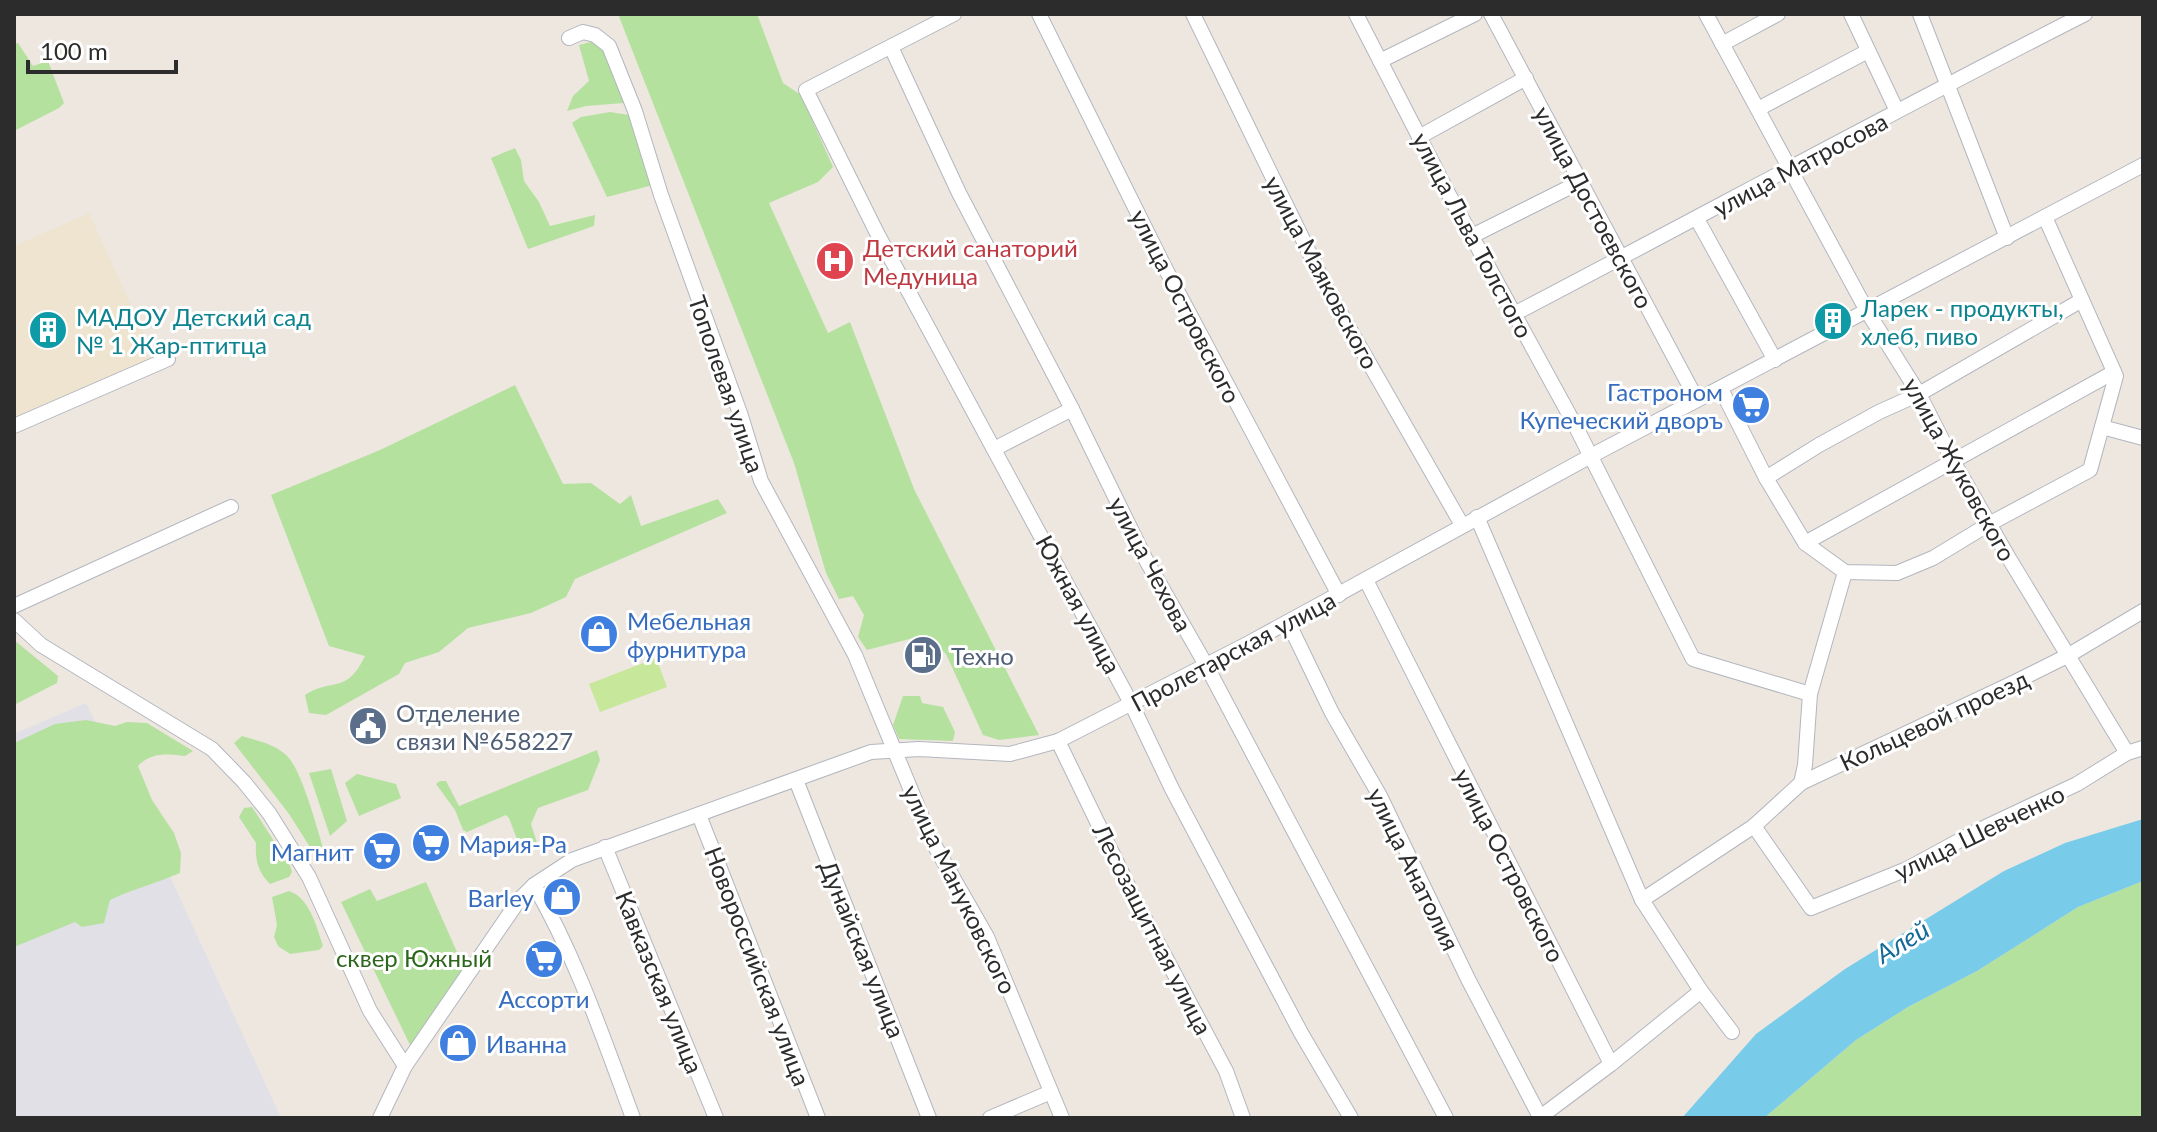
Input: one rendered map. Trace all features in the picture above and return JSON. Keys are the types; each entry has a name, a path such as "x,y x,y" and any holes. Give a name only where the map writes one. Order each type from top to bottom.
{"street":[{"path":"891,47 954,14"},
{"name":"улица Островского","path":"1039,14 1163,264 1339,595"},
{"name":"улица Маяковского","path":"1193,14 1329,293 1462,525"},
{"name":"улица Льва Толстого","path":"1356,14 1576,427 1693,659 1810,694"},
{"path":"1380,61 1475,14"},
{"name":"улица Достоевского","path":"1491,14 1697,400"},
{"name":"улица Жуковского","path":"1706,14 1867,311 1919,394 1989,524 2127,753"},
{"path":"1722,44 1778,14"},
{"path":"1851,14 1897,111"},
{"path":"1920,14 2007,238"},
{"name":"улица Матросова","path":"1514,314 2085,14"},
{"name":"Тополевая улица","path":"569,38 583,32 595,35 609,46 635,111 761,481 855,655 895,749"},
{"name":"Южная улица","path":"891,47 806,90 877,233 996,448 1301,1033 1351,1118"},
{"name":"улица Чехова","path":"891,47 959,193 1072,409 1146,560 1206,665 1446,1118"},
{"path":"1758,109 1868,51"},
{"path":"1419,137 1526,78"},
{"name":"Пролетарская улица","path":"380,1118 405,1066 519,900 534,885 572,860 871,752 895,749 1010,754 1058,741 1132,705 1589,457 2143,165"},
{"path":"1472,236 1580,182"},
{"path":"1721,389 1766,478 1805,543 1845,572 1897,573 1933,558 2090,470 2116,376 2045,217"},
{"path":"1697,219 1775,360"},
{"path":"1766,478 2082,300"},
{"path":"14,426 168,359"},
{"path":"1805,543 2114,372"},
{"path":"996,448 1072,409"},
{"path":"2102,427 2143,438"},
{"path":"14,606 231,507"},
{"path":"1477,517 1642,900 1701,991 1732,1032"},
{"name":"Кольцевой проезд","path":"1801,783 1810,694 1845,572"},
{"name":"улица Островского","path":"1366,580 1611,1064"},
{"name":"Кольцевой проезд","path":"1801,783 2069,655 2143,611"},
{"path":"15,622 41,645 212,749 244,782 269,813 309,877 370,1011 405,1066"},
{"name":"улица Анатолия","path":"1288,622 1332,713 1380,796 1468,979 1540,1118"},
{"name":"Лесозащитная улица","path":"1058,741 1135,900 1226,1071 1243,1118"},
{"name":"улица Шевченко","path":"1754,826 1811,908 1907,869 1977,831 2077,784 2127,753 2143,748"},
{"name":"улица Мануковского","path":"895,749 932,841 987,937 1062,1118"},
{"name":"Дунайская улица","path":"796,780 929,1118"},
{"path":"1642,900 1754,826 1801,783"},
{"name":"Новороссийская улица","path":"699,815 818,1118"},
{"name":"Кавказская улица","path":"605,847 716,1118"},
{"path":"534,885 593,1013 633,1118"},
{"path":"1540,1118 1701,991"},
{"path":"990,1118 1051,1092"}],"shaded area":[{"path":"89,213 156,360 14,420 14,246"},
{"path":"86,703 281,1118 14,1118 14,734"}],"green space":[{"path":"618,14 757,14 783,83 801,95 833,167 818,182 769,203 828,333 850,322 914,489 1039,735 999,740 983,735 946,654 925,635 867,650 858,637 864,615 853,596 839,599 826,573 794,463"},
{"path":"595,41 607,52 624,103 567,111 573,96 589,81 579,45"},
{"path":"18,43 33,66 48,61 64,103 14,131 14,44"},
{"path":"610,112 629,115 653,185 607,197 572,123 581,117"},
{"path":"515,148 521,160 524,181 539,202 550,226 595,215 594,226 528,249 491,158"},
{"path":"515,385 563,484 591,483 620,504 631,495 641,526 718,499 727,513 575,579 566,597 531,613 468,628 439,652 405,663 399,674 326,715 309,713 305,695 345,681 365,656 329,646 271,495 380,450"},
{"path":"14,640 58,676 57,683 14,705"},
{"path":"656,658 667,687 600,712 589,684"},
{"path":"903,696 920,696 922,703 943,707 955,732 953,741 899,739 893,725"},
{"path":"86,720 115,726 127,722 147,723 193,751 185,756 154,756 138,766 152,800 174,833 181,853 180,873 110,900 104,923 82,927 75,922 14,947 14,743 55,724"},
{"path":"242,736 278,749 294,765 326,858 320,863 289,814 234,743"},
{"path":"597,750 600,760 588,790 538,808 531,824 537,843 521,850 506,815 467,832 463,830 455,810 436,784 446,781 459,806"},
{"path":"331,769 347,821 330,836 309,773"},
{"path":"357,774 396,784 401,798 359,816 345,783"},
{"path":"252,807 290,866 292,872 289,877 270,884 260,870 256,843 239,817 244,808"},
{"path":"2143,881 2143,1118 1764,1118 1856,1040 1908,1007 1977,971 2078,907"},
{"name":"сквер Южный","path":"426,882 464,968 410,1045 341,902 370,889 377,901"},
{"path":"289,891 307,906 323,946 319,950 290,954 278,946 274,937 277,925 272,897"}],"water":[{"name":"Алей","path":"2143,819 2143,881 2078,907 1977,971 1908,1007 1856,1040 1764,1118 1682,1118 1756,1034 1845,969 2004,871 2065,843"}],"place":[{"name":"Детский санаторий Медуница","path":"835,261"},
{"name":"Ларек - продукты, хлеб, пиво","path":"1833,321"},
{"name":"МАДОУ Детский сад № 1 Жар-птитца","path":"48,330"},
{"name":"Гастроном Купеческий дворъ","path":"1751,405"},
{"name":"Мебельная фурнитура","path":"599,634"},
{"name":"Техно","path":"923,655"},
{"name":"Отделение связи №658227","path":"368,726"},
{"name":"Мария-Ра","path":"431,843"},
{"name":"Магнит","path":"382,851"},
{"name":"Barley","path":"562,897"},
{"name":"Ассорти","path":"544,959"},
{"name":"Иванна","path":"458,1043"}]}
